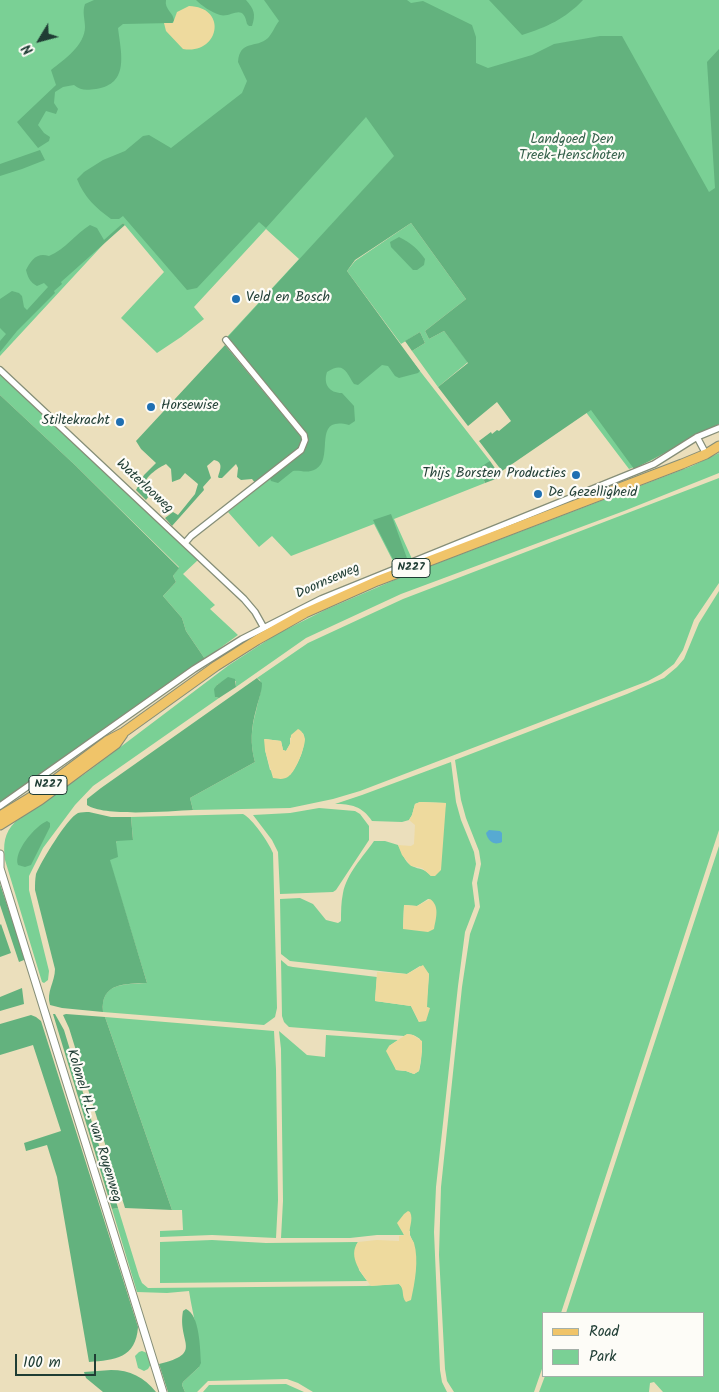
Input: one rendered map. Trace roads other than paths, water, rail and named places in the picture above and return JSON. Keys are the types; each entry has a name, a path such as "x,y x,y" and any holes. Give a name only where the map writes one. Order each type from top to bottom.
{"main road":[{"name":"Doornseweg","path":"0,816 36,794 107,741 124,732 216,666 305,613 385,578 706,454 719,446"},
{"name":"Doornseweg","path":"0,825 40,800 116,744 124,732"}],"street":[{"path":"185,543 191,536 301,450 305,440 304,435 226,340"},
{"name":"Waterlooweg","path":"0,370 248,603 264,628"},
{"name":"Doornseweg","path":"0,806 232,644 321,599 654,464 697,437 719,428"},
{"path":"697,437 706,454"},
{"name":"Kolonel H.L. van Royenweg","path":"0,854 0,868 163,1392"}],"water":[{"path":"489,830 500,831 502,833 502,842 494,843 490,840 486,833"}],"place":[{"name":"Veld en Bosch","path":"236,299"},
{"name":"Horsewise","path":"151,407"},
{"name":"Stiltekracht","path":"120,422"},
{"name":"Thijs Borsten Producties","path":"576,475"},
{"name":"De Gezelligheid","path":"538,494"}],"park label":[{"name":"Landgoed Den Treek-Henschoten","path":"572,150"}]}
